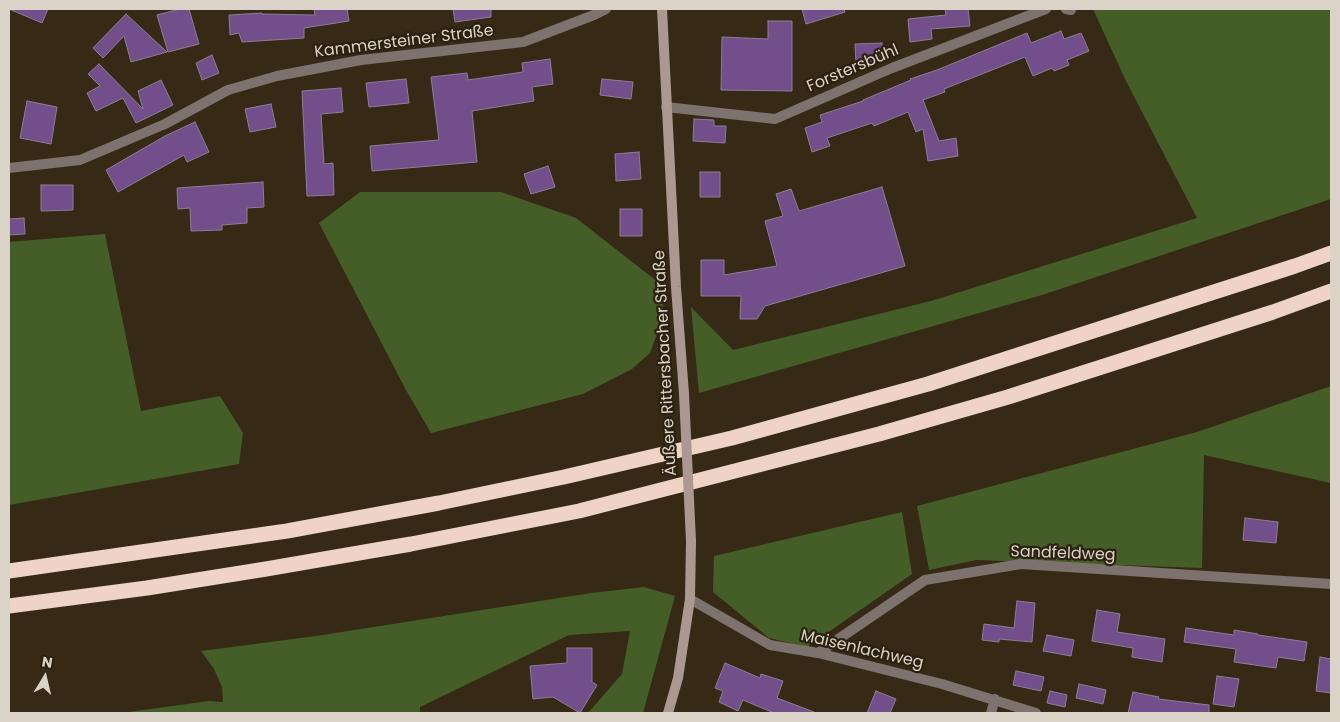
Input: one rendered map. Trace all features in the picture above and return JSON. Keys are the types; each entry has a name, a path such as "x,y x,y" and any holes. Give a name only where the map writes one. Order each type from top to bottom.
{"highway":[{"path":"9,571 287,531 440,503 564,477 732,438 928,384 1295,266 1331,252"},
{"path":"9,606 147,588 266,569 411,544 579,511 879,434 1008,396 1273,312 1331,291"}],"main road":[{"name":"Äußere Rittersbacher Straße","path":"662,9 691,541 690,599 678,678 668,713"}],"street":[{"name":"Kammersteiner Straße","path":"9,168 80,160 165,124 228,90 276,76 361,60 523,42 594,16 606,9"},
{"name":"Forstersbühl","path":"666,107 775,119 892,68 1046,9"},
{"name":"Sandfeldweg","path":"818,653 925,580 1021,564 1331,584"},
{"name":"Maisenlachweg","path":"690,599 770,645 818,653 942,684 1036,713"},
{"path":"991,713 995,699"}],"green space":[{"path":"1093,9 1331,9 1331,199 1042,295 699,393 691,307 733,350 931,301 1197,218 1125,79"},
{"path":"360,192 501,192 576,218 663,286 663,306 658,331 650,353 632,369 583,394 431,433 406,390 319,223"},
{"path":"105,234 141,411 220,396 243,433 239,464 9,505 9,242"},
{"path":"1331,386 1331,483 1204,455 1202,568 976,560 929,570 917,506 1197,432"},
{"path":"902,512 912,574 807,647 769,638 713,592 714,556"},
{"path":"644,587 675,596 643,713 588,713 622,674 630,631 569,635 420,707 420,713 121,713 209,701 223,702 222,687 214,669 201,651 316,636 591,593"}],"building":[{"path":"9,9 48,9 42,23"},
{"path":"180,9 189,9 199,44 168,52 157,15"},
{"path":"314,9 347,9 349,21 304,28 304,38 242,42 239,33 230,35 229,15 262,13 315,15"},
{"path":"453,9 491,9 491,17 455,22"},
{"path":"802,9 844,9 845,12 806,24"},
{"path":"945,9 968,9 970,26 931,29 932,39 910,42 908,19 946,15"},
{"path":"126,14 167,52 131,62 124,36 103,58 93,48"},
{"path":"768,21 792,21 792,91 721,90 722,37 768,39"},
{"path":"1061,31 1064,39 1081,33 1089,51 1067,60 1069,65 1054,71 1052,68 1033,76 1025,57 944,89 945,92 923,100 939,141 956,138 958,156 928,161 923,129 916,132 908,112 874,126 872,123 827,138 830,146 812,152 805,128 822,122 820,115 863,101 910,79 937,70 1027,33 1031,43"},
{"path":"882,43 883,62 856,63 855,44"},
{"path":"212,55 219,73 202,80 196,63"},
{"path":"550,59 553,84 532,87 534,101 472,111 477,162 372,171 370,146 439,140 431,77 467,73 468,80 523,72 522,63"},
{"path":"99,64 143,109 138,91 161,80 173,105 136,123 123,98 96,111 87,93 100,86 88,74"},
{"path":"406,79 409,103 369,107 366,83"},
{"path":"602,79 633,82 631,99 600,95"},
{"path":"341,88 343,112 321,114 324,164 333,163 334,195 307,196 302,91"},
{"path":"27,101 57,107 51,144 20,138"},
{"path":"271,104 276,127 250,132 245,109"},
{"path":"694,119 714,120 714,126 726,126 725,143 693,141"},
{"path":"195,122 209,152 187,162 184,155 118,192 106,170 165,136"},
{"path":"639,152 641,179 616,181 615,154"},
{"path":"548,166 555,187 531,194 524,174"},
{"path":"700,172 720,172 720,197 700,197"},
{"path":"263,182 264,207 247,208 247,223 222,225 222,230 191,231 190,208 178,209 177,188"},
{"path":"41,185 73,185 73,210 41,211"},
{"path":"882,187 905,266 765,306 757,319 740,319 741,296 701,296 701,260 724,260 724,275 777,266 765,221 783,216 776,194 791,189 799,211"},
{"path":"620,209 642,209 642,236 620,236"},
{"path":"24,218 25,234 9,235 9,219"},
{"path":"1245,518 1278,522 1276,543 1243,540"},
{"path":"1017,601 1035,603 1032,642 999,639 999,642 982,640 984,624 1014,628"},
{"path":"1097,610 1120,614 1117,632 1165,639 1162,662 1132,657 1133,648 1092,641"},
{"path":"1186,628 1234,635 1234,630 1307,642 1304,661 1278,657 1276,668 1234,662 1236,649 1184,642"},
{"path":"1047,635 1074,640 1071,656 1043,651"},
{"path":"567,648 592,648 592,682 597,685 580,713 553,697 533,699 530,666 567,663"},
{"path":"1320,657 1331,659 1331,693 1316,691"},
{"path":"725,663 760,678 761,674 783,681 777,698 814,712 774,713 743,700 738,711 719,702 723,691 715,688"},
{"path":"1016,671 1044,677 1041,691 1013,685"},
{"path":"1217,676 1239,679 1234,707 1213,704"},
{"path":"1079,684 1106,690 1103,704 1076,698"},
{"path":"876,691 896,699 890,713 867,713"},
{"path":"1050,691 1067,695 1065,707 1047,703"},
{"path":"1133,692 1159,697 1158,699 1209,705 1209,713 1128,713"}]}
